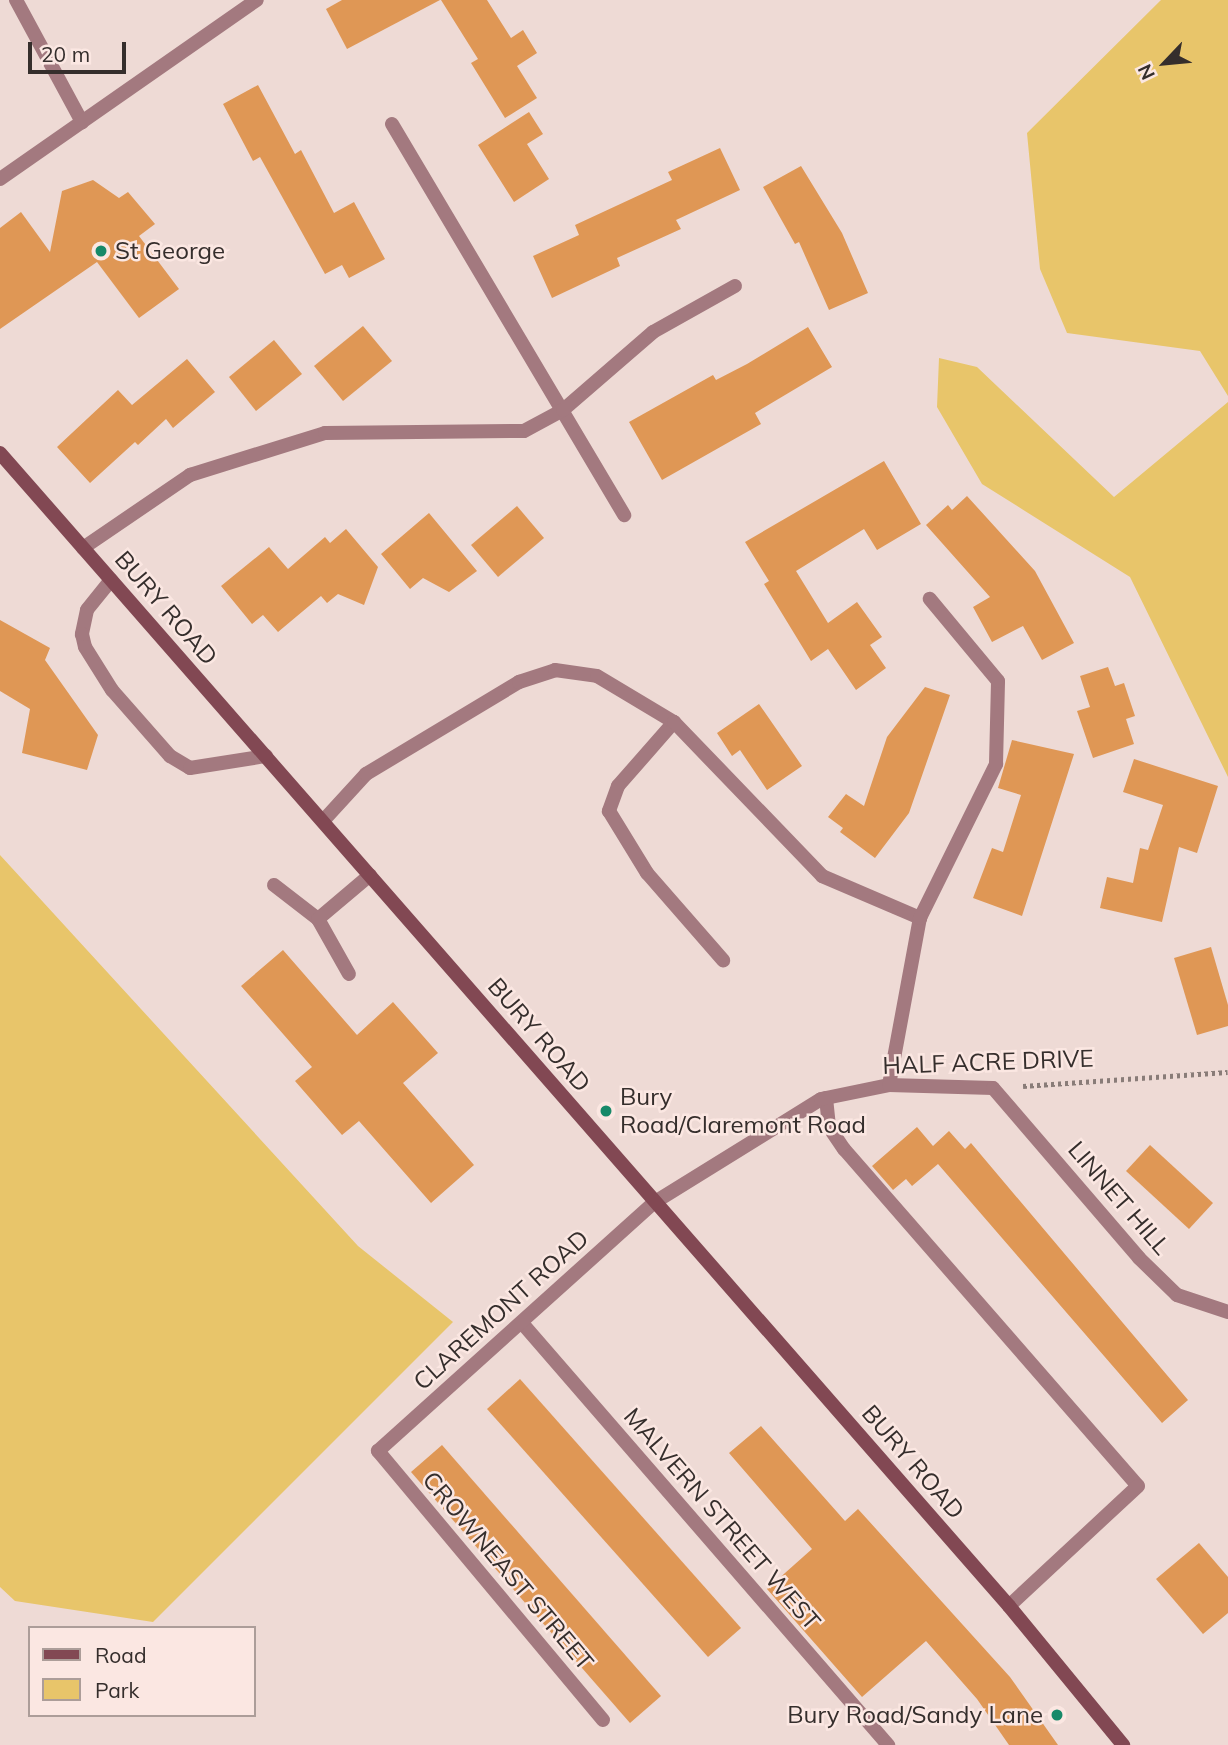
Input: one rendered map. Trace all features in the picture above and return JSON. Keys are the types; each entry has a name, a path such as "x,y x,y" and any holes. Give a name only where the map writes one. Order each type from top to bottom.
{"main road":[{"name":"BURY ROAD","path":"0,453 1009,1606 1123,1745"}],"street":[{"path":"16,0 82,122"},
{"path":"0,178 257,0"},
{"path":"392,124 624,515"},
{"path":"83,548 190,475 325,433 524,431 563,410 653,332 735,286"},
{"path":"111,580 87,610 82,634 85,647 112,690 170,756 190,768 266,757"},
{"path":"889,1085 920,918 996,764 998,681 930,599"},
{"path":"323,821 366,774 519,682 555,670 597,676 674,722 822,876 920,918"},
{"path":"674,722 618,786 609,811 647,873 723,960"},
{"path":"318,919 370,875"},
{"path":"274,885 318,919 349,974"},
{"name":"HALF ACRE DRIVE","path":"654,1202 826,1098 889,1085 993,1088"},
{"name":"LINNET HILL","path":"993,1088 1177,1295 1228,1312"},
{"path":"826,1098 830,1127 844,1149 1138,1486 1009,1606"},
{"name":"CLAREMONT ROAD","path":"378,1451 654,1202"},
{"name":"MALVERN STREET WEST","path":"522,1323 888,1745"},
{"name":"CROWNEAST STREET","path":"378,1451 603,1720"}],"path":[{"name":"HALF ACRE DRIVE","path":"993,1088 1228,1072"}],"green space":[{"path":"1161,0 1228,0 1228,396 1200,351 1067,333 1040,269 1027,133"},
{"path":"939,358 977,367 1114,497 1228,402 1228,777 1130,577 982,484 937,407"},
{"path":"0,855 358,1246 453,1322 153,1622 15,1601 0,1587"}],"building":[{"path":"342,0 440,0 347,49 326,9"},
{"path":"441,0 487,0 511,38 523,30 537,53 517,66 537,98 505,118 471,63 478,59"},
{"path":"258,85 295,154 301,150 334,213 354,202 385,259 349,278 342,265 325,274 260,157 253,161 223,104"},
{"path":"529,112 543,134 527,144 549,179 514,202 478,145"},
{"path":"720,148 740,190 676,220 681,229 617,258 620,266 552,298 533,256 579,235 575,225 672,180 668,172"},
{"path":"801,166 842,233 868,293 829,310 799,242 795,244 763,187"},
{"name":"St George","path":"93,180 119,198 128,192 155,224 139,236 179,289 139,318 97,262 0,329 0,228 21,212 50,252 62,191"},
{"path":"363,326 392,361 343,401 314,366"},
{"path":"808,327 832,367 755,413 761,424 662,480 629,422 713,375 716,380 747,364"},
{"path":"274,340 302,374 256,411 229,377"},
{"path":"187,359 215,392 173,428 166,419 138,445 135,442 90,483 57,447 118,390 132,405"},
{"path":"884,461 921,524 877,550 864,529 796,571 828,623 857,602 882,637 870,645 886,668 856,690 828,649 811,661 764,584 769,581 745,542"},
{"path":"967,496 1035,571 1074,643 1042,660 1023,626 992,642 973,607 990,597 926,525 948,505 952,510"},
{"path":"517,506 544,538 498,577 471,545"},
{"path":"429,513 477,571 449,592 423,578 410,589 381,554"},
{"path":"346,529 378,567 364,605 338,594 327,603 321,596 278,632 263,615 252,624 221,586 269,547 288,569 325,537 330,543"},
{"path":"0,620 50,648 45,660 98,735 87,770 22,753 30,709 0,691"},
{"path":"1108,667 1115,686 1124,683 1135,716 1126,719 1134,744 1093,758 1077,711 1090,707 1080,676"},
{"path":"925,687 950,695 909,813 875,858 840,832 843,828 828,817 846,794 864,806 887,737"},
{"path":"759,704 802,766 767,790 740,750 732,756 717,733"},
{"path":"1012,740 1074,754 1022,916 973,898 992,848 1003,852 1021,795 998,788"},
{"path":"1134,759 1218,786 1197,853 1179,847 1162,922 1100,908 1107,877 1133,883 1140,848 1148,850 1163,805 1123,792"},
{"path":"1211,947 1228,1005 1228,1026 1197,1035 1174,958"},
{"path":"283,950 357,1035 393,1002 438,1053 403,1083 474,1165 431,1203 359,1121 342,1135 295,1081 312,1067 241,986"},
{"path":"917,1127 933,1146 949,1131 965,1149 971,1143 1188,1400 1162,1423 938,1164 912,1186 906,1179 893,1190 872,1166"},
{"path":"1150,1145 1213,1203 1189,1229 1126,1171"},
{"path":"520,1379 741,1628 708,1657 487,1409"},
{"path":"761,1426 845,1521 858,1509 1010,1677 1058,1745 1009,1745 977,1699 926,1641 862,1697 767,1589 812,1549 729,1453"},
{"path":"442,1445 661,1696 630,1723 411,1472"},
{"path":"1199,1543 1228,1577 1228,1613 1203,1634 1156,1579"}],"place":[{"name":"St George","path":"101,251"},
{"name":"Bury Road/Claremont Road","path":"606,1111"},
{"name":"Bury Road/Sandy Lane","path":"1057,1715"}]}
